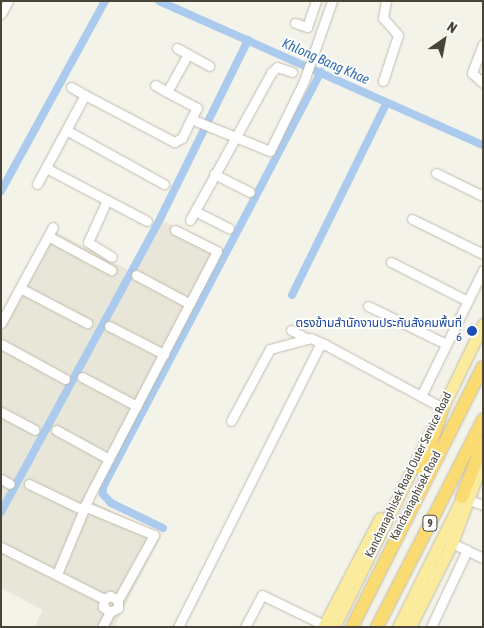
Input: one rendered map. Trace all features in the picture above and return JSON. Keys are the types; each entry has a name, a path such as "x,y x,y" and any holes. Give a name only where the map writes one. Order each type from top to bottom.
{"highway":[{"name":"Kanchanaphisek Road","path":"352,627 409,508 483,367"},
{"path":"409,508 443,408"},
{"name":"Kanchanaphisek Road","path":"377,627 483,420"},
{"path":"465,498 483,443"}],"main road":[{"name":"Kanchanaphisek Road Outer Service Road","path":"327,626 371,533 414,464 483,324"},
{"path":"398,627 483,460"},
{"path":"410,627 452,544 465,498"}],"street":[{"path":"1,14 8,1"},
{"path":"296,23 307,27 316,1"},
{"path":"194,121 270,151 304,82 332,1"},
{"path":"383,81 398,35 383,18 386,1"},
{"path":"483,44 472,73 483,83"},
{"path":"177,48 210,66"},
{"path":"167,92 188,54"},
{"path":"190,220 233,138 273,69 292,72"},
{"path":"71,87 174,142 194,121 197,108 155,85"},
{"path":"37,184 85,95"},
{"path":"66,130 164,184"},
{"path":"46,168 147,221"},
{"path":"436,173 483,196"},
{"path":"214,174 250,192"},
{"path":"108,200 88,242 112,257"},
{"path":"195,211 229,228"},
{"path":"412,219 483,254"},
{"path":"1,323 53,227"},
{"path":"57,574 83,508 217,251 175,230"},
{"path":"48,236 112,270"},
{"path":"391,262 468,301"},
{"path":"421,396 483,270"},
{"path":"136,275 190,304"},
{"path":"20,288 87,323"},
{"path":"368,306 446,344"},
{"path":"109,326 164,354"},
{"path":"291,330 308,339 324,344 443,408"},
{"path":"231,422 270,349 308,339"},
{"path":"1,344 65,379"},
{"path":"178,627 324,344"},
{"path":"82,377 137,406"},
{"path":"1,412 35,430"},
{"path":"56,430 109,459"},
{"path":"29,484 83,508 154,534 118,600 118,608 110,612 102,627"},
{"path":"465,498 483,505"},
{"path":"452,544 483,558"},
{"path":"1,547 57,574 104,600"},
{"path":"431,627 466,550"},
{"path":"245,627 262,595 327,626"},
{"path":"104,600 110,596 118,600"},
{"path":"104,600 104,607 110,612"}],"shaded area":[{"path":"164,221 224,250 91,501 162,535 114,627 34,627 43,610 1,588 1,316 49,228 134,273"}],"waterway":[{"path":"1,191 105,1"},
{"name":"Khlong Bang Khae","path":"159,1 483,145"},
{"path":"1,512 159,221 248,40"},
{"path":"163,528 111,503 103,494 103,487 321,72"},
{"path":"292,295 386,104"}],"place":[{"name":"ตรงข้ามสำนักงานประกันสังคมพื้นที่ 6","path":"472,331"}]}
